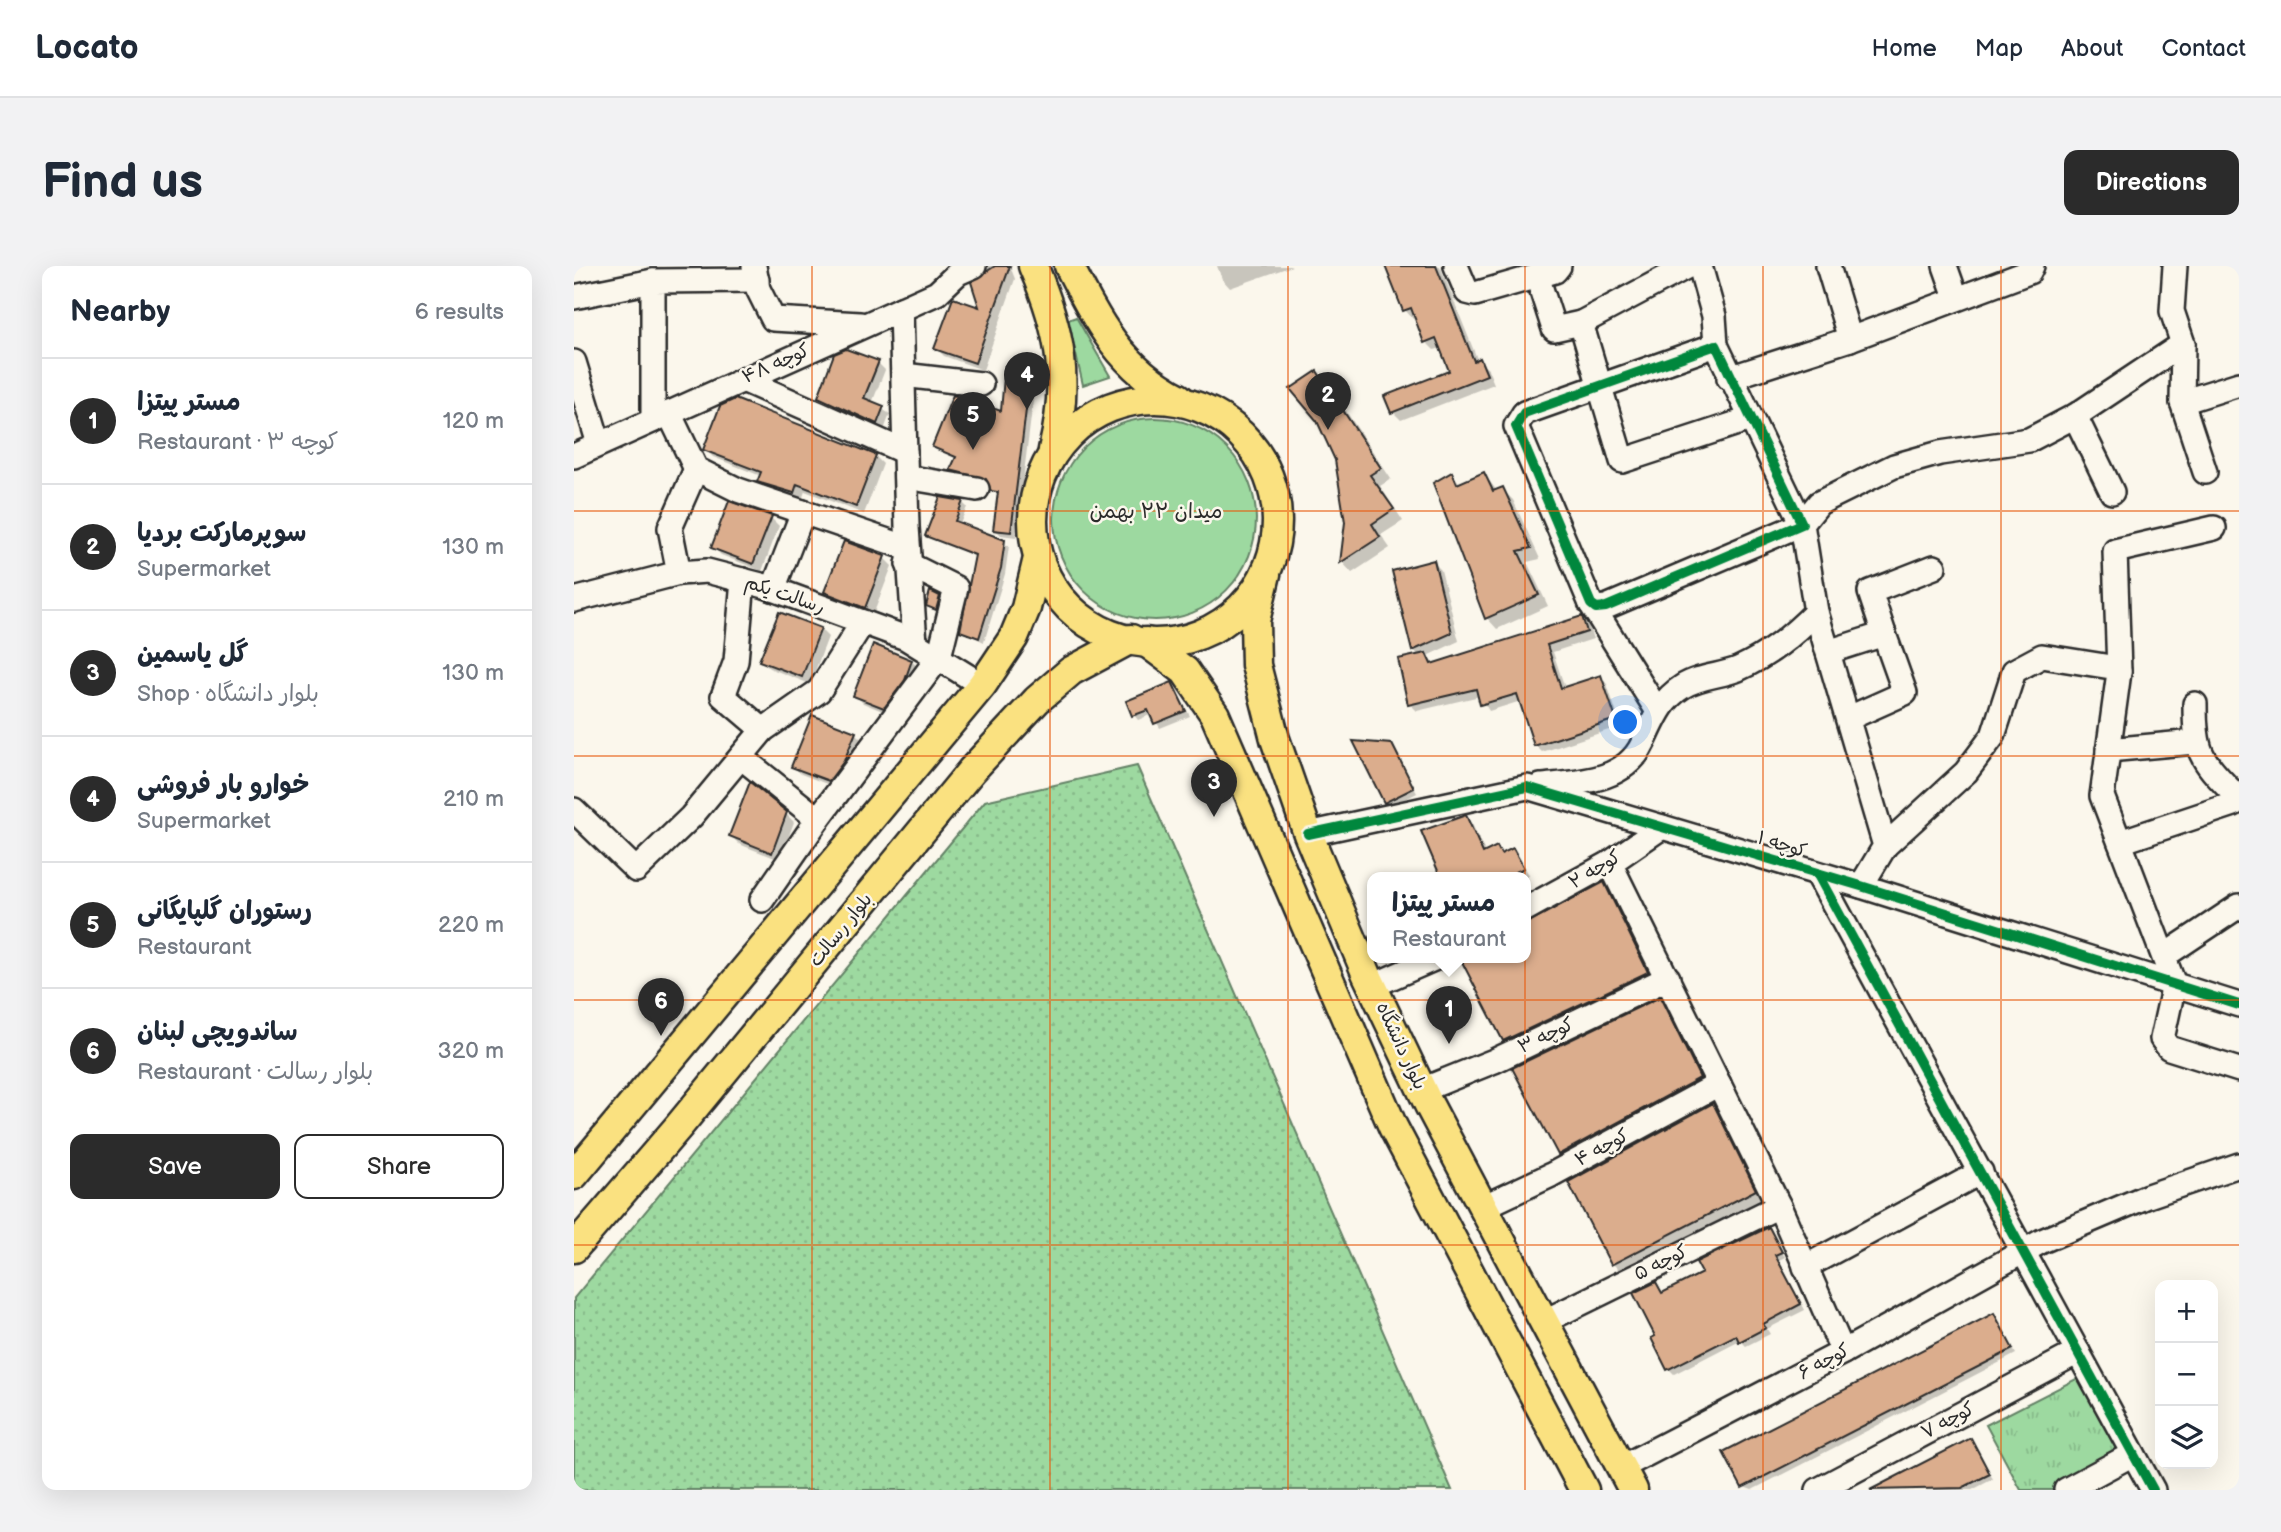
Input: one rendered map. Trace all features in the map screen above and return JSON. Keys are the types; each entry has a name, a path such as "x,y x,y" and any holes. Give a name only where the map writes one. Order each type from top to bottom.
{"main road":[{"path":"1033,266 1059,344 1064,379 1060,424 1053,452 1038,483 1036,496 1033,521 1038,558 1053,589 1080,618 1110,635 1139,640 1185,640 1217,626 1246,604 1266,574 1276,538 1276,503 1266,468 1246,436 1217,416 1152,384 1105,334 1069,266"},
{"path":"1053,452 1080,424 1110,405 1146,400 1185,401"},
{"path":"574,1175 982,685 1014,637 1026,608 1038,558"},
{"name":"بلوار دانشگاه","path":"1266,574 1255,621 1256,665 1275,739 1308,834 1372,986 1422,1090 1626,1479"},
{"name":"بلوار دانشگاه","path":"1139,640 1185,671 1216,715 1333,993 1393,1127 1584,1490"},
{"name":"بلوار رسالت","path":"574,1248 680,1126 972,769 1037,700 1071,671 1139,640"},
{"path":"1504,1341 1544,1322"}],"street":[{"name":"کوچه ۴۸","path":"574,456 937,293 958,273 974,266"},
{"path":"1456,266 1467,292 1475,294 1537,276 1559,266"},
{"path":"1537,276 1554,329 1581,323 1688,266"},
{"path":"1700,266 1714,316 1716,345 1729,378 1802,524 1816,612 1885,846"},
{"path":"1828,266 1850,339"},
{"path":"1945,266 1956,297"},
{"path":"1729,378 1850,339 1956,297 2029,272 2032,266"},
{"path":"2175,266 2172,311 2183,344 2182,402 2205,472"},
{"path":"574,297 653,281 755,273 774,319 866,324"},
{"path":"653,281 661,416 696,469 738,490 803,512 908,556 956,588 939,657 818,819 762,900"},
{"path":"901,309 908,556 915,643"},
{"path":"1581,323 1622,461 1750,419"},
{"path":"1591,604 1596,608 1606,607 1802,524 1819,503 1894,466 1940,453 2029,440 2076,416 2183,344"},
{"path":"1657,710 1591,604 1516,426 1524,413 1716,345"},
{"path":"574,362 600,444"},
{"path":"903,375 981,384"},
{"path":"743,380 905,452"},
{"path":"2182,402 2239,384"},
{"path":"2076,416 2112,492"},
{"path":"679,573 670,528 696,469"},
{"path":"906,477 977,489"},
{"path":"773,589 803,512"},
{"path":"2214,528 2115,551 2119,673 2102,796 2174,984 2162,1039 2166,1045 2239,1070"},
{"path":"1849,718 1905,693 1870,592 1934,567"},
{"name":"رسالت یکم","path":"574,600 679,573 707,570 773,589 915,643 982,685"},
{"path":"743,580 736,661 723,695 763,730"},
{"path":"1527,787 1589,781 1625,768 1642,747 1657,710 1683,686 1737,669 1788,641 1816,612"},
{"path":"574,810 636,870 691,817 763,730 819,691 863,622"},
{"path":"1828,652 1884,634"},
{"path":"1861,886 1885,846 1931,807 1973,763 1993,736 2014,671 2042,656 2111,667 2119,673"},
{"path":"2120,842 2236,809 2235,795 2204,762 2195,742 2195,704"},
{"path":"2108,750 2195,742"},
{"path":"741,757 818,819"},
{"name":"کوچه ۱","path":"1308,834 1527,787 1861,886 2239,1005"},
{"name":"کوچه ۲","path":"1531,906 1610,863 1662,827"},
{"path":"1610,863 1779,1206 1843,1352"},
{"path":"1818,875 2026,1252 2153,1490"},
{"path":"2164,956 2239,906"},
{"path":"1372,986 1425,963"},
{"name":"کوچه ۳","path":"1422,1090 1494,1061 1668,978"},
{"name":"کوچه ۴","path":"1483,1207 1551,1175 1719,1084"},
{"name":"کوچه ۶","path":"1626,1479 1843,1352 2042,1241 2148,1196 2239,1166"},
{"path":"1805,1267 1981,1172"},
{"name":"کوچه ۵","path":"1544,1322 1779,1206"},
{"name":"کوچه ۷","path":"1818,1490 2078,1352"},
{"path":"2066,1490 2133,1454"}],"green space":[{"path":"1076,317 1110,376 1083,385 1068,320"},
{"path":"1155,418 1194,426 1211,435 1226,448 1239,463 1248,480 1256,519 1248,558 1239,575 1226,590 1211,603 1194,612 1155,620 1116,612 1099,603 1084,590 1071,575 1062,558 1054,519 1062,480 1071,463 1084,448 1099,435 1116,426"},
{"path":"1137,766 1452,1490 574,1490 574,1298 985,801"},
{"path":"2080,1377 2127,1466 2080,1490 2021,1490 1986,1425"}],"building":[{"path":"995,266 1010,266 975,363 934,349 953,298 979,307 971,282"},
{"path":"1385,266 1436,266 1474,361 1480,358 1487,375 1391,413 1384,396 1449,371 1436,338 1424,343 1411,308 1403,311"},
{"path":"846,349 879,361 864,398 884,406 877,424 818,397 834,354"},
{"path":"1005,366 1031,369 1011,532 993,530 998,492 991,491 986,479 950,470 956,457 932,447 953,395 1001,411"},
{"path":"1317,371 1381,468 1370,475 1394,509 1372,524 1380,537 1340,563 1345,522 1335,460 1317,421 1290,389"},
{"path":"735,399 876,455 856,507 797,484 794,493 757,482 761,472 703,450 720,406"},
{"path":"1452,472 1457,484 1484,472 1493,491 1503,487 1531,548 1518,551 1539,595 1485,619 1433,483"},
{"path":"940,497 963,501 955,521 1005,540 1001,568 979,638 960,631 975,555 925,536"},
{"path":"729,501 772,516 753,564 711,548"},
{"path":"844,541 885,556 865,608 824,592"},
{"path":"1434,560 1452,633 1412,651 1392,571"},
{"path":"930,591 940,596 936,610 926,606"},
{"path":"779,612 821,628 802,677 759,661"},
{"path":"1582,616 1587,632 1547,645 1561,688 1601,675 1616,719 1534,746 1517,694 1480,705 1476,689 1408,705 1398,659 1426,653 1431,664"},
{"path":"873,644 912,660 905,680 884,708 853,696"},
{"path":"1172,682 1186,711 1154,724 1148,710 1132,716 1126,701"},
{"path":"812,715 856,732 844,761 829,781 791,767"},
{"path":"1353,741 1392,744 1414,788 1384,803"},
{"path":"750,782 787,812 772,853 729,836"},
{"path":"1466,815 1483,853 1497,846 1501,854 1513,848 1524,868 1516,872 1438,872 1421,831"},
{"path":"1604,882 1648,972 1503,1041 1463,963 1531,963 1531,920"},
{"path":"1660,997 1700,1078 1558,1155 1512,1068"},
{"path":"1713,1103 1756,1190 1611,1265 1568,1182"},
{"path":"1769,1227 1782,1252 1775,1255 1801,1304 1763,1324 1766,1328 1739,1342 1736,1335 1667,1370 1651,1338 1655,1336 1633,1293 1656,1282 1662,1293 1702,1273 1696,1262"},
{"path":"1994,1313 2013,1349 1742,1488 1723,1452"},
{"path":"1971,1438 1990,1474 1962,1488 1870,1490"}],"cycle path":[{"path":"1716,345 1802,524 1606,607 1596,608 1591,604 1516,426 1524,413 1716,345"},
{"path":"1308,834 1527,787 1861,886 2239,1005"},
{"path":"1818,875 2153,1490"}],"place":[{"name":"خوارو بار فروشی","path":"1027,410"},
{"name":"سوپرمارکت بردیا","path":"1328,430"},
{"name":"رستوران گلپایگانی","path":"973,450"},
{"name":"گل یاسمین","path":"1214,817"},
{"name":"ساندویچی لبنان","path":"661,1036"},
{"name":"مستر پیتزا","path":"1449,1044"}],"district":[{"name":"میدان ۲۲ بهمن","path":"1156,511"}]}
